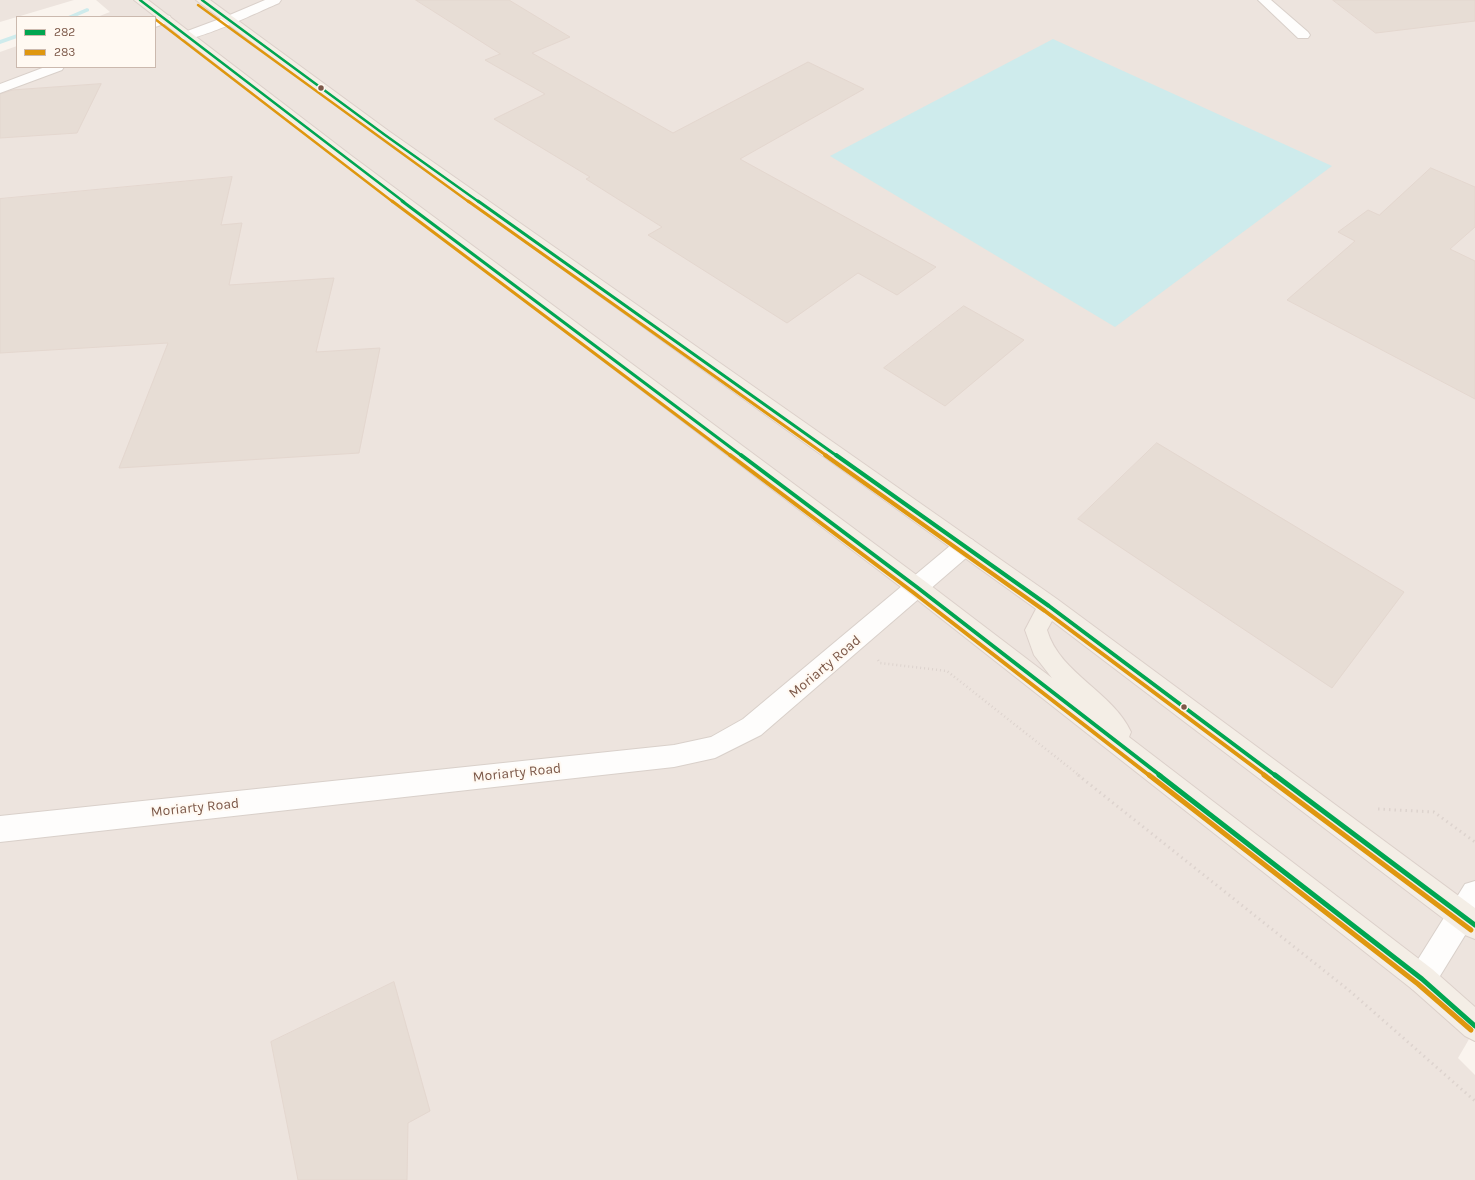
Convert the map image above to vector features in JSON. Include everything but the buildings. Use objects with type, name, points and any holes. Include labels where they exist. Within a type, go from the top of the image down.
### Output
[{"type":"main road","points":[[140,0],[171,26],[348,160],[918,588],[1422,979],[1475,1026]]},
{"type":"main road","points":[[202,0],[385,135],[1049,606],[1471,911]]},
{"type":"main road","points":[[1049,606],[1036,630],[1043,650],[1061,672],[1109,718],[1140,760]]},
{"type":"street","points":[[224,16],[260,0]]},
{"type":"street","points":[[171,26],[224,16],[275,0]]},
{"type":"street","points":[[1264,0],[1303,35]]},
{"type":"street","points":[[0,89],[54,68]]},
{"type":"street","name":"Moriarty Road","points":[[0,829],[666,757],[715,747],[752,727],[918,588],[965,546]]},
{"type":"street","points":[[1422,979],[1471,911]]},
{"type":"path","points":[[859,637],[880,663],[947,671],[1351,992],[1475,1101]]},
{"type":"shaded area","points":[[0,0],[74,0],[16,16],[0,22]]},
{"type":"shaded area","points":[[96,0],[1475,0],[1475,1029],[1458,1058],[1475,1075],[1475,1180],[0,1180],[0,52],[16,46],[16,68],[156,68],[156,16],[100,16],[110,12]]},
{"type":"water","points":[[1053,39],[1332,166],[1115,327],[830,156]]},
{"type":"waterway","points":[[72,16],[87,10]]},
{"type":"waterway","points":[[0,42],[16,36]]},
{"type":"transit line","name":"282","points":[[140,0],[348,160],[918,588],[1422,979],[1475,1026]]},
{"type":"transit line","name":"282","points":[[202,0],[385,135],[1049,606],[1475,925]]},
{"type":"transit line","name":"283","points":[[198,5],[382,140],[1045,611],[1471,930]]},
{"type":"transit line","name":"283","points":[[156,20],[344,165],[914,593],[1418,984],[1471,1030]]}]
